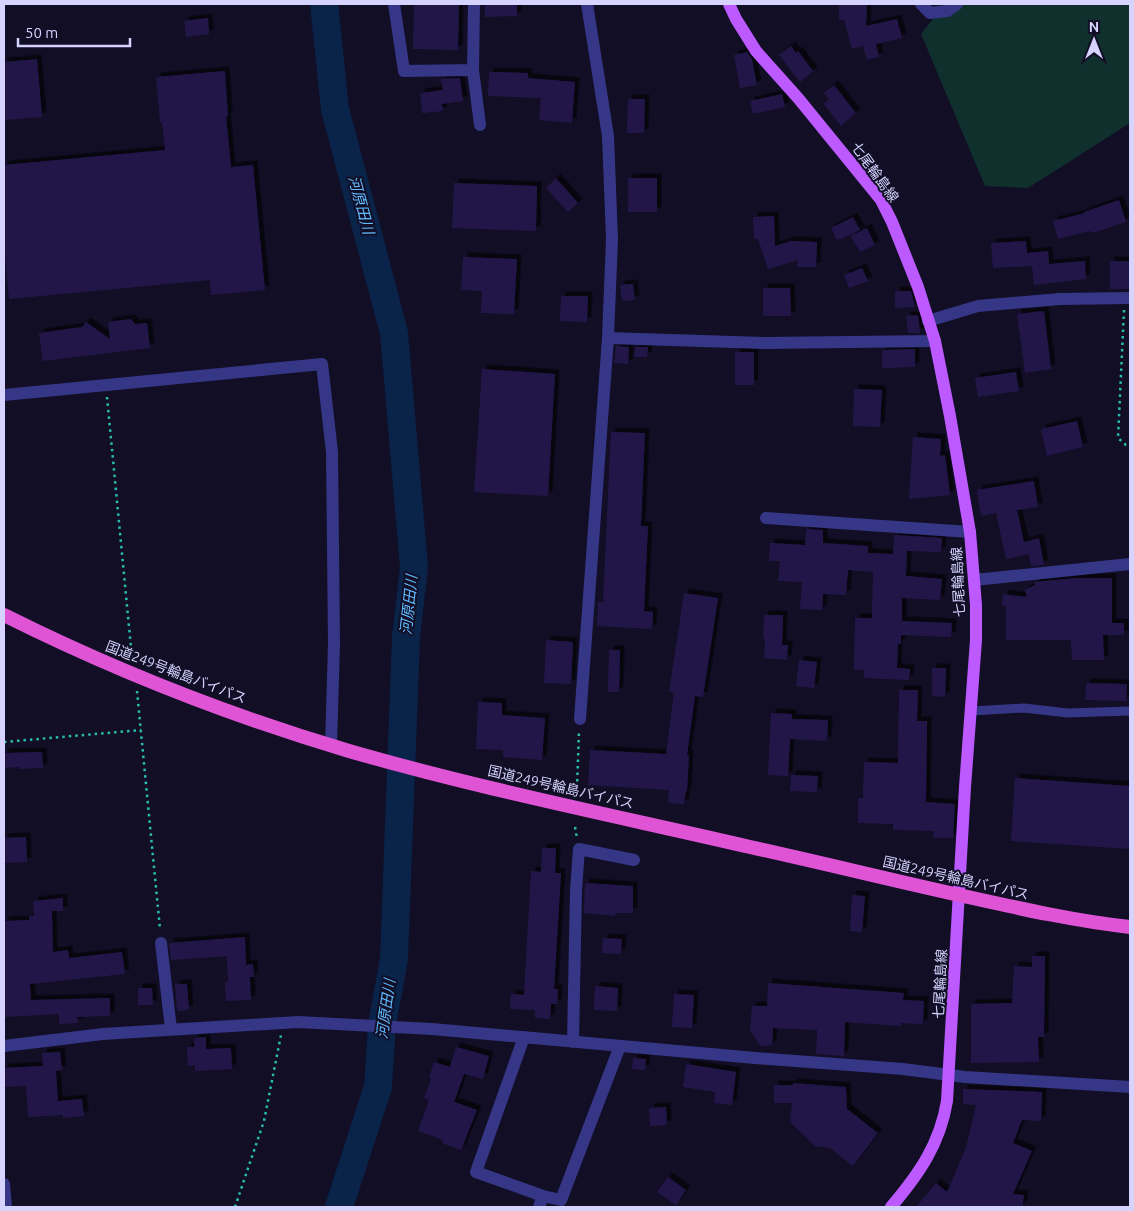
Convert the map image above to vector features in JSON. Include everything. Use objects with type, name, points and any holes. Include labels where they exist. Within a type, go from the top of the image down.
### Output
[{"type":"highway","name":"国道249号輪島バイパス","points":[[4,615],[135,675],[227,710],[348,750],[466,782],[818,862],[921,888],[1085,921],[1130,927]]},
{"type":"main road","name":"七尾輪島線","points":[[729,4],[756,51],[798,98],[881,200],[899,238],[918,287],[935,341],[970,532],[976,640],[965,787],[950,1074],[944,1122],[935,1145],[913,1181],[892,1207]]},
{"type":"street","points":[[394,4],[404,71],[473,70]]},
{"type":"street","points":[[474,4],[473,70],[480,125]]},
{"type":"street","points":[[580,719],[608,338],[612,239],[608,136],[586,4]]},
{"type":"street","points":[[921,4],[930,13],[947,10],[957,4]]},
{"type":"street","points":[[928,321],[978,306],[1060,299],[1127,298]]},
{"type":"street","points":[[608,338],[765,343],[935,341]]},
{"type":"street","points":[[4,395],[322,364],[332,452],[334,644],[331,745]]},
{"type":"street","points":[[766,518],[970,532]]},
{"type":"street","points":[[974,580],[1130,564]]},
{"type":"street","points":[[573,1042],[576,890],[580,849],[634,860]]},
{"type":"street","points":[[161,943],[171,1029]]},
{"type":"street","points":[[4,1046],[103,1034],[298,1022],[432,1029],[755,1058],[903,1068],[965,1077],[1130,1087]]},
{"type":"street","points":[[524,1037],[476,1172],[541,1202],[561,1200],[620,1046]]},
{"type":"street","points":[[4,1184],[6,1207]]},
{"type":"lane","points":[[972,711],[1024,708],[1068,713],[1130,711]]},
{"type":"path","points":[[1127,298],[1118,438],[1126,445],[1130,445]]},
{"type":"path","points":[[577,788],[580,719]]},
{"type":"path","points":[[4,742],[141,730]]},
{"type":"path","points":[[235,1207],[264,1122],[284,1022]]},
{"type":"green space","points":[[945,4],[1130,4],[1130,123],[1028,188],[985,186],[921,34]]},
{"type":"building","points":[[414,4],[459,4],[458,50],[413,49]]},
{"type":"building","points":[[485,4],[517,4],[517,16],[485,17]]},
{"type":"building","points":[[839,4],[867,4],[866,26],[897,19],[902,38],[876,44],[879,57],[867,60],[863,46],[852,49],[844,20],[839,20]]},
{"type":"building","points":[[208,18],[209,34],[186,37],[184,21]]},
{"type":"building","points":[[791,46],[796,53],[798,51],[813,71],[800,82],[779,55]]},
{"type":"building","points":[[747,52],[752,59],[757,85],[740,88],[734,55]]},
{"type":"building","points":[[37,59],[42,117],[4,120],[4,62]]},
{"type":"building","points":[[225,71],[228,116],[226,117],[231,167],[253,165],[265,290],[211,295],[210,280],[9,299],[4,244],[4,165],[165,150],[162,122],[160,122],[156,77]]},
{"type":"building","points":[[489,72],[528,73],[528,78],[575,82],[572,123],[539,120],[541,98],[488,96]]},
{"type":"building","points":[[460,78],[463,101],[442,104],[443,111],[422,113],[420,93],[443,90],[441,79]]},
{"type":"building","points":[[834,85],[856,113],[841,126],[824,104],[829,99],[824,93]]},
{"type":"building","points":[[782,94],[785,107],[753,114],[750,101]]},
{"type":"building","points":[[628,99],[645,99],[644,133],[627,133]]},
{"type":"building","points":[[556,178],[578,203],[568,212],[546,188]]},
{"type":"building","points":[[628,178],[657,178],[657,212],[628,212]]},
{"type":"building","points":[[454,183],[537,186],[536,231],[452,228]]},
{"type":"building","points":[[1119,200],[1126,222],[1096,232],[1090,231],[1058,239],[1053,221],[1085,213]]},
{"type":"building","points":[[774,216],[775,246],[791,241],[817,242],[816,267],[797,267],[798,260],[768,269],[758,239],[754,239],[753,217]]},
{"type":"building","points":[[853,217],[860,230],[841,239],[836,239],[831,228]]},
{"type":"building","points":[[867,228],[875,245],[860,252],[851,236]]},
{"type":"building","points":[[1026,241],[1027,253],[1048,251],[1049,264],[1085,261],[1086,279],[1034,285],[1032,266],[993,268],[991,243]]},
{"type":"building","points":[[463,257],[517,259],[514,314],[481,313],[482,291],[461,290]]},
{"type":"building","points":[[1110,261],[1130,261],[1130,289],[1110,289]]},
{"type":"building","points":[[862,268],[868,281],[849,288],[844,275]]},
{"type":"building","points":[[633,284],[635,300],[622,301],[620,285]]},
{"type":"building","points":[[763,288],[790,288],[791,316],[763,316]]},
{"type":"building","points":[[895,291],[911,291],[915,307],[895,308]]},
{"type":"building","points":[[561,296],[588,296],[587,322],[560,321]]},
{"type":"building","points":[[1044,311],[1051,369],[1025,373],[1017,314]]},
{"type":"building","points":[[918,315],[920,333],[908,333],[906,316]]},
{"type":"building","points":[[131,319],[135,324],[147,323],[150,348],[43,361],[39,333],[82,327],[86,322],[110,339],[108,322]]},
{"type":"building","points":[[616,346],[629,347],[628,364],[614,363]]},
{"type":"building","points":[[635,347],[648,347],[647,357],[634,357]]},
{"type":"building","points":[[915,349],[915,367],[882,368],[882,350]]},
{"type":"building","points":[[735,352],[754,352],[754,385],[735,385]]},
{"type":"building","points":[[482,369],[555,374],[548,496],[474,492]]},
{"type":"building","points":[[1016,372],[1019,391],[978,397],[975,378]]},
{"type":"building","points":[[854,389],[882,390],[880,427],[853,426]]},
{"type":"building","points":[[1077,421],[1083,447],[1047,456],[1041,429]]},
{"type":"building","points":[[611,432],[645,433],[641,526],[648,526],[644,611],[653,612],[652,629],[597,626],[598,602],[603,602]]},
{"type":"building","points":[[913,437],[941,439],[940,456],[945,455],[950,495],[909,499]]},
{"type":"building","points":[[1034,481],[1038,507],[1017,510],[1024,542],[1039,538],[1044,565],[1031,566],[1029,554],[1006,559],[996,513],[981,516],[977,490]]},
{"type":"building","points":[[806,529],[823,530],[823,543],[868,546],[868,553],[893,554],[894,535],[942,538],[941,552],[907,551],[906,576],[942,579],[940,600],[902,598],[902,621],[952,623],[951,637],[901,635],[901,644],[898,644],[897,668],[910,669],[909,680],[864,678],[864,670],[854,670],[855,618],[872,618],[873,572],[848,570],[846,595],[823,594],[822,610],[800,609],[802,582],[778,581],[780,561],[769,561],[770,543],[805,545]]},
{"type":"building","points":[[1076,578],[1112,578],[1112,623],[1124,623],[1124,635],[1103,635],[1104,660],[1072,660],[1071,641],[1069,640],[1006,640],[1006,606],[1002,606],[1003,594],[1027,597],[1025,590],[1035,585],[1034,582]]},
{"type":"building","points":[[684,593],[718,598],[703,697],[695,696],[687,755],[689,755],[687,791],[684,804],[668,803],[669,790],[588,785],[590,750],[666,754],[674,693],[669,692]]},
{"type":"building","points":[[764,615],[783,615],[782,645],[788,645],[787,660],[764,658]]},
{"type":"building","points":[[546,640],[573,642],[571,684],[544,683]]},
{"type":"building","points":[[609,650],[620,650],[619,692],[608,692]]},
{"type":"building","points":[[799,660],[817,662],[814,688],[796,686]]},
{"type":"building","points":[[932,668],[946,668],[945,697],[932,696]]},
{"type":"building","points":[[1086,683],[1127,684],[1126,701],[1085,700]]},
{"type":"building","points":[[899,690],[918,690],[917,721],[927,721],[926,802],[955,804],[953,838],[933,838],[934,831],[893,830],[893,824],[858,823],[858,798],[863,798],[864,762],[898,763]]},
{"type":"building","points":[[478,702],[502,703],[502,715],[545,718],[542,760],[503,757],[503,750],[476,749]]},
{"type":"building","points":[[771,713],[792,714],[792,719],[828,720],[827,741],[790,739],[788,776],[768,775]]},
{"type":"building","points":[[42,752],[43,768],[4,768],[4,753]]},
{"type":"building","points":[[791,775],[818,776],[817,792],[790,791]]},
{"type":"building","points":[[1015,778],[1130,786],[1130,849],[1011,841]]},
{"type":"building","points":[[26,837],[27,862],[4,863],[4,838]]},
{"type":"building","points":[[542,848],[556,848],[555,873],[561,873],[554,989],[558,989],[557,1004],[551,1004],[550,1019],[535,1018],[535,1010],[510,1009],[511,994],[524,995],[531,871],[541,872]]},
{"type":"building","points":[[585,883],[633,886],[633,913],[615,913],[615,916],[584,913]]},
{"type":"building","points":[[852,895],[865,896],[862,932],[850,931]]},
{"type":"building","points":[[63,898],[63,911],[52,911],[53,952],[68,950],[69,958],[122,952],[125,974],[30,984],[31,1000],[110,998],[110,1016],[77,1017],[78,1023],[59,1024],[59,1014],[4,1017],[4,921],[29,920],[29,916],[34,916],[33,901]]},
{"type":"building","points":[[245,937],[246,965],[253,964],[254,977],[250,977],[251,1000],[226,1001],[225,982],[228,982],[227,956],[171,960],[169,943]]},
{"type":"building","points":[[603,938],[622,939],[621,954],[602,953]]},
{"type":"building","points":[[1032,956],[1045,956],[1044,1037],[1038,1037],[1039,1062],[971,1063],[971,1004],[1012,1003],[1014,966],[1032,967]]},
{"type":"building","points":[[768,983],[904,993],[903,1000],[924,1001],[923,1024],[901,1023],[901,1026],[845,1022],[844,1056],[816,1054],[817,1030],[773,1028],[772,1045],[760,1046],[750,1030],[752,1006],[767,1006]]},
{"type":"building","points":[[175,984],[187,984],[189,1010],[177,1011]]},
{"type":"building","points":[[595,986],[618,988],[617,1011],[594,1010]]},
{"type":"building","points":[[138,988],[152,988],[153,1005],[138,1005]]},
{"type":"building","points":[[674,994],[694,995],[692,1028],[672,1027]]},
{"type":"building","points":[[206,1037],[206,1049],[231,1048],[232,1069],[195,1071],[195,1065],[188,1066],[187,1047],[194,1047],[194,1038]]},
{"type":"building","points":[[456,1047],[489,1056],[483,1079],[464,1074],[454,1102],[477,1110],[461,1150],[442,1143],[443,1140],[418,1131],[429,1100],[424,1098],[431,1079],[429,1078],[434,1062],[450,1067]]},
{"type":"building","points":[[60,1052],[62,1070],[56,1071],[58,1101],[82,1099],[84,1116],[63,1118],[63,1115],[28,1117],[26,1086],[4,1087],[4,1068],[43,1066],[42,1053]]},
{"type":"building","points":[[633,1058],[646,1059],[645,1070],[632,1069]]},
{"type":"building","points":[[686,1064],[736,1072],[732,1105],[714,1103],[715,1092],[683,1087]]},
{"type":"building","points":[[793,1083],[846,1087],[847,1109],[878,1133],[853,1166],[830,1148],[815,1146],[790,1122],[792,1103],[774,1103],[774,1085],[793,1085]]},
{"type":"building","points":[[963,1089],[1042,1092],[1041,1121],[1022,1120],[1013,1143],[1032,1151],[1013,1194],[1024,1195],[1022,1207],[916,1207],[936,1183],[947,1192],[966,1148],[976,1105],[963,1104]]},
{"type":"building","points":[[666,1107],[667,1125],[650,1126],[649,1108]]},
{"type":"building","points":[[668,1177],[686,1190],[676,1205],[657,1192]]},
{"type":"waterway","name":"河原田川","points":[[324,4],[335,109],[394,333],[414,567],[406,637],[394,959],[382,1025],[378,1087],[339,1207]]}]
